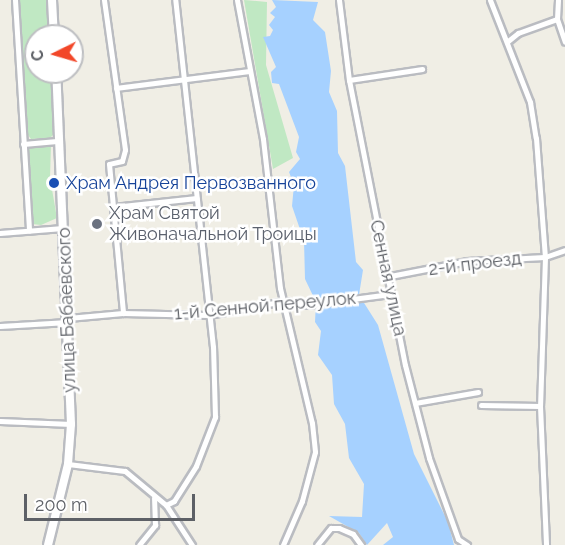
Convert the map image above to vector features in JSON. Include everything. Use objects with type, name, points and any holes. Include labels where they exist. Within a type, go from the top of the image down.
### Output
[{"type":"main road","points":[[52,0],[53,24]]},
{"type":"main road","name":"улица Бабаевского","points":[[48,545],[68,464],[71,424],[65,228],[57,84]]},
{"type":"street","points":[[15,0],[29,231]]},
{"type":"street","points":[[104,0],[125,150],[122,161],[109,164],[123,313]]},
{"type":"street","points":[[166,505],[174,501],[196,466],[215,417],[215,374],[186,82],[175,0]]},
{"type":"street","points":[[237,0],[263,139],[284,301],[315,452],[302,501],[284,545]]},
{"type":"street","name":"Сенная улица","points":[[339,0],[349,80],[385,277],[429,458],[458,538],[467,545]]},
{"type":"street","points":[[489,0],[508,41],[530,102],[544,257],[540,406],[546,545]]},
{"type":"street","points":[[558,0],[557,19],[565,42]]},
{"type":"street","points":[[508,41],[518,33],[557,19]]},
{"type":"street","points":[[349,80],[422,69]]},
{"type":"street","points":[[116,88],[186,82],[249,71]]},
{"type":"street","points":[[23,144],[60,141]]},
{"type":"street","points":[[113,207],[197,198]]},
{"type":"street","points":[[0,233],[65,228]]},
{"type":"street","name":"2-й проезд","points":[[385,277],[467,261],[544,257],[565,250]]},
{"type":"street","name":"1-й Сенной переулок","points":[[0,326],[123,313],[208,315],[284,301],[307,305],[390,294]]},
{"type":"street","points":[[416,403],[478,392]]},
{"type":"street","points":[[481,405],[540,406]]},
{"type":"street","points":[[0,422],[71,424]]},
{"type":"street","points":[[68,464],[125,471],[154,498],[166,505],[192,545]]},
{"type":"street","points":[[139,545],[155,525],[154,498]]},
{"type":"street","points":[[317,545],[331,528],[339,528],[352,534],[361,545]]},
{"type":"green space","points":[[18,0],[48,0],[49,24],[24,24],[24,84],[52,84],[54,134],[50,138],[31,139],[25,131]]},
{"type":"green space","points":[[244,0],[267,2],[266,65],[293,158],[273,169]]},
{"type":"green space","points":[[51,144],[50,178],[57,218],[41,225],[32,224],[27,151],[33,146]]},
{"type":"water","points":[[272,0],[318,2],[313,20],[325,32],[331,71],[329,92],[337,111],[338,153],[345,166],[356,262],[363,270],[359,295],[378,325],[414,454],[448,522],[454,545],[383,545],[393,537],[387,523],[367,545],[359,533],[329,516],[362,517],[364,484],[349,458],[345,424],[334,404],[332,375],[318,355],[321,331],[315,322],[316,302],[305,279],[304,241],[292,206],[294,185],[289,172],[300,159],[296,152],[299,137],[279,84],[272,83],[271,72],[276,67],[263,37],[270,36],[273,30],[269,25],[275,17],[270,13],[276,7]]},
{"type":"place","name":"Храм Андрея Первозванного","points":[[54,183]]},
{"type":"place","name":"Храм Святой Живоначальной Троицы","points":[[97,224]]}]
